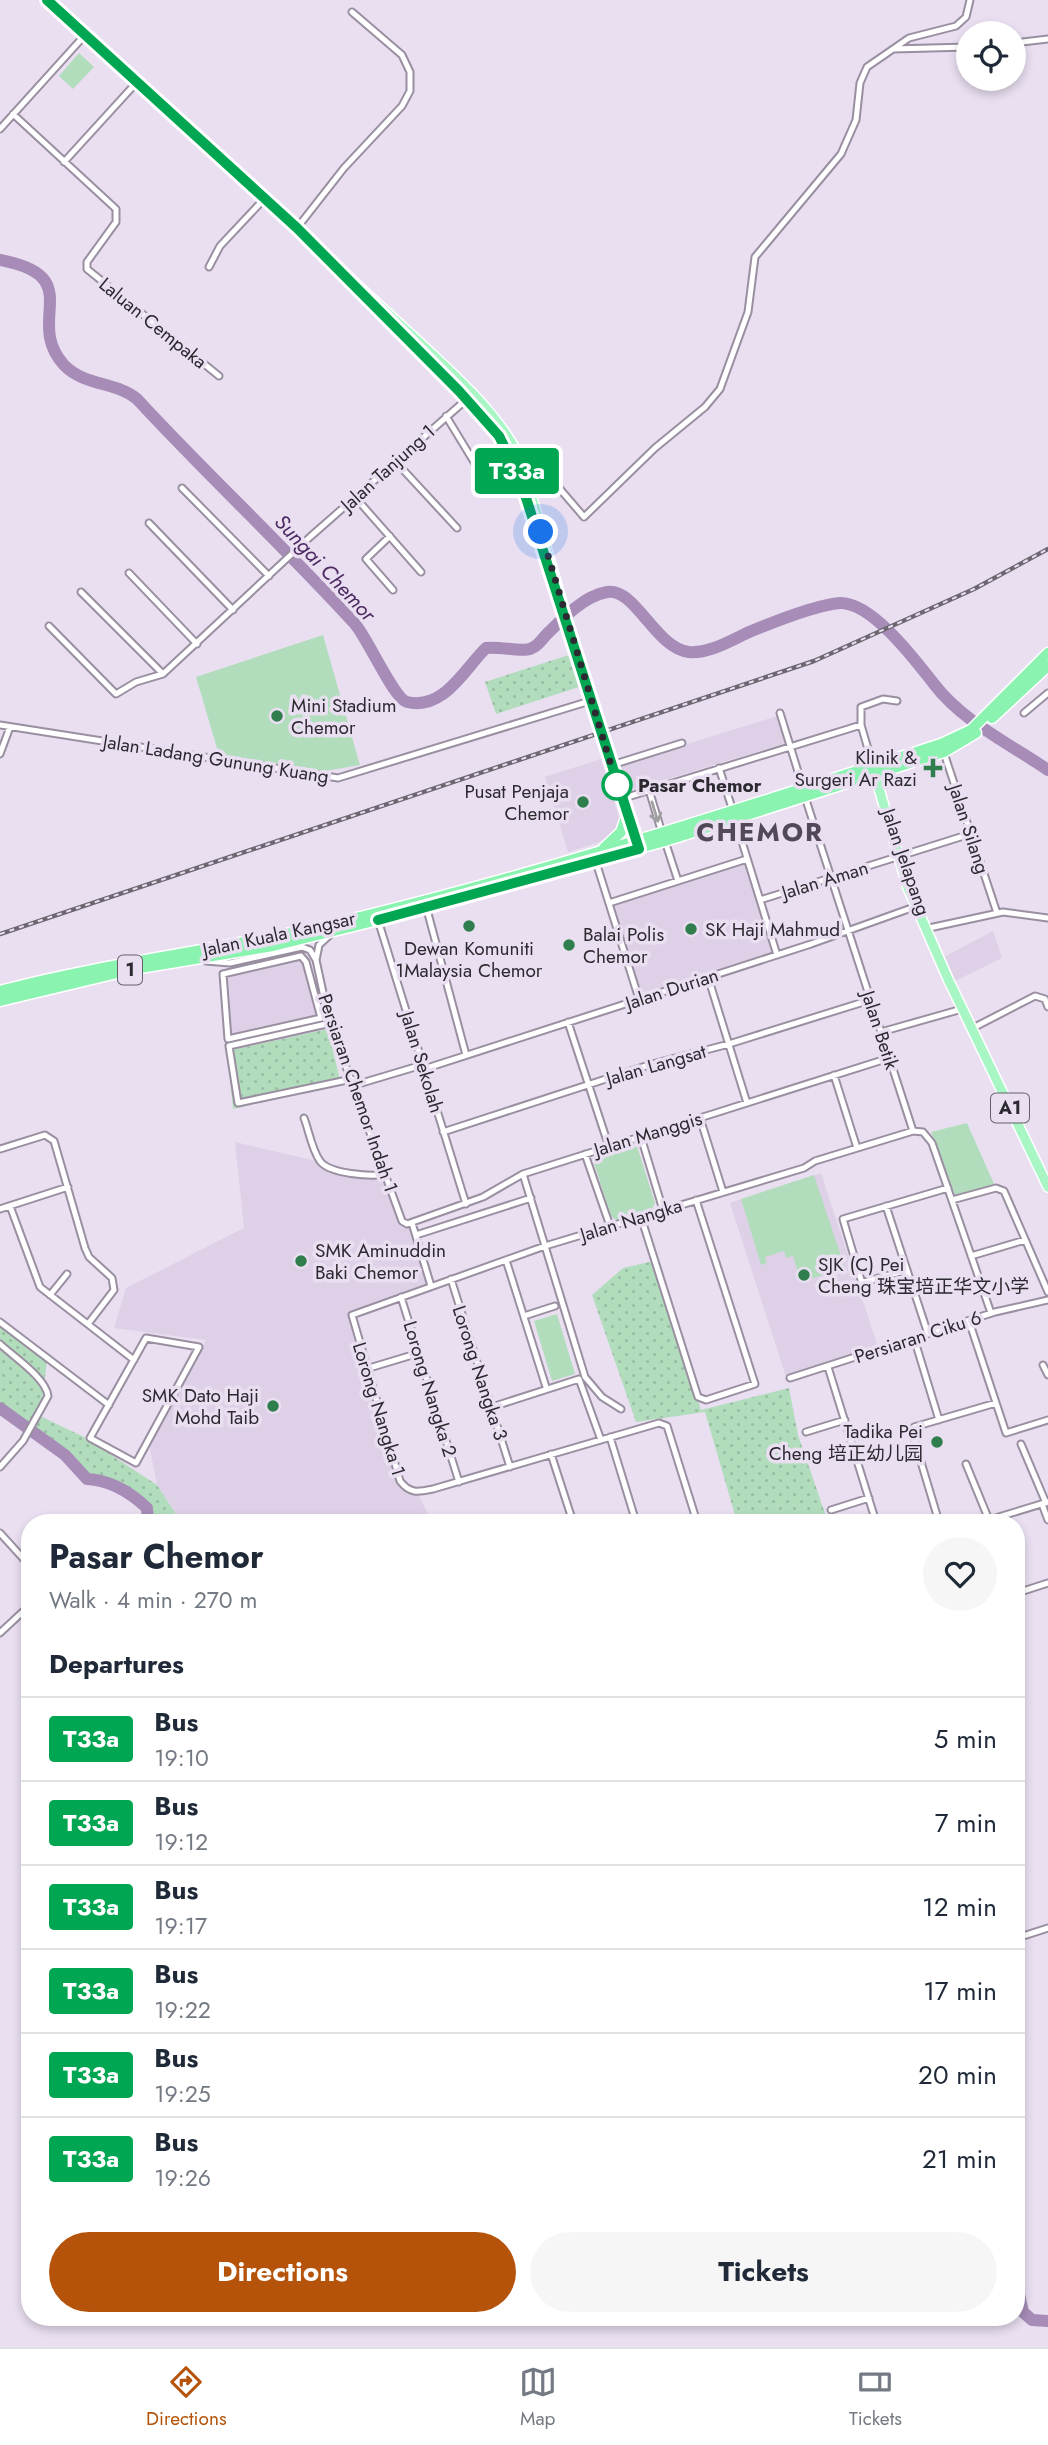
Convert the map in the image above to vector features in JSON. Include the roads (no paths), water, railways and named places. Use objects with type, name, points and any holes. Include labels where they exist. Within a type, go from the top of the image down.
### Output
[{"type":"highway","name":"Jalan Kuala Kangsar","points":[[992,715],[1048,653]]},
{"type":"highway","name":"Jalan Kuala Kangsar","points":[[0,1000],[134,969],[273,946],[338,930],[425,903],[636,846],[874,772],[943,748],[973,732],[1048,666]]},
{"type":"highway","points":[[596,856],[615,839],[624,827],[625,820]]},
{"type":"highway","name":"Jalan Kuala Kangsar","points":[[0,992],[149,958],[249,943],[377,917]]},
{"type":"main road","points":[[47,0],[265,198],[456,378],[514,447],[522,463],[547,557],[636,846]]},
{"type":"main road","points":[[327,257],[467,399],[506,445],[547,557]]},
{"type":"main road","points":[[456,378],[467,399],[482,406]]},
{"type":"main road","name":"Jalan Jelapang","points":[[874,772],[918,906],[1048,1187]]},
{"type":"main road","points":[[623,798],[625,820],[636,846]]},
{"type":"main road","name":"Jalan Jelapang","points":[[918,906],[964,1009]]},
{"type":"main road","name":"Jalan Jelapang","points":[[973,1028],[1048,1180]]},
{"type":"street","points":[[514,447],[534,461],[584,517],[655,448],[705,407],[720,389],[748,312],[755,257],[841,155],[856,120],[863,74],[872,62],[909,38],[956,26],[966,17],[971,0]]},
{"type":"street","points":[[297,228],[344,168],[402,106],[411,90],[410,72],[402,55],[352,12]]},
{"type":"street","points":[[0,129],[85,35]]},
{"type":"street","points":[[1026,42],[1048,39]]},
{"type":"street","points":[[890,49],[956,47]]},
{"type":"street","points":[[64,162],[137,82]]},
{"type":"street","name":"Laluan Cempaka","points":[[13,114],[117,213],[113,226],[86,262],[87,269],[219,376]]},
{"type":"street","points":[[209,267],[220,246],[265,198]]},
{"type":"street","name":"Jalan Tanjung 1","points":[[163,674],[310,537],[467,399]]},
{"type":"street","points":[[446,416],[488,485]]},
{"type":"street","points":[[395,461],[457,528]]},
{"type":"street","points":[[182,488],[269,576]]},
{"type":"street","points":[[355,497],[421,572]]},
{"type":"street","points":[[149,523],[233,610]]},
{"type":"street","points":[[390,536],[366,559],[393,590]]},
{"type":"street","points":[[129,573],[197,644]]},
{"type":"street","points":[[49,626],[116,694],[136,682],[163,674],[81,592]]},
{"type":"street","points":[[1024,713],[1048,693]]},
{"type":"street","points":[[874,772],[861,725],[861,707],[883,699],[898,701]]},
{"type":"street","name":"Jalan Ladang Gunung Kuang","points":[[0,725],[338,778],[590,701]]},
{"type":"street","name":"Jalan Betik","points":[[780,713],[913,1130]]},
{"type":"street","points":[[682,743],[615,764],[623,798],[861,725]]},
{"type":"street","points":[[0,754],[10,727]]},
{"type":"street","name":"Jalan Silang","points":[[943,748],[997,913]]},
{"type":"street","points":[[719,768],[777,955]]},
{"type":"street","points":[[649,790],[678,881]]},
{"type":"street","name":"Jalan Aman","points":[[760,900],[970,834]]},
{"type":"street","points":[[596,856],[639,999]]},
{"type":"street","points":[[609,903],[747,859]]},
{"type":"street","points":[[425,903],[466,1055]]},
{"type":"street","name":"Jalan Durian","points":[[331,1023],[229,1046],[238,1103],[354,1082],[466,1055],[777,955],[918,906]]},
{"type":"street","points":[[929,928],[997,913],[1048,918]]},
{"type":"street","name":"Jalan Sekolah","points":[[377,917],[466,1204]]},
{"type":"street","points":[[316,960],[319,945],[338,930]]},
{"type":"street","points":[[199,960],[230,963],[302,947],[310,950],[316,960]]},
{"type":"street","points":[[321,1018],[306,962],[301,956],[223,974],[228,1038],[321,1018],[328,1016]]},
{"type":"street","points":[[306,962],[316,960]]},
{"type":"street","name":"Persiaran Chemor Indah 1","points":[[316,960],[328,1016],[402,1221],[410,1224]]},
{"type":"street","points":[[708,977],[747,1103]]},
{"type":"street","points":[[973,1028],[1035,996],[1045,999],[1048,1007]]},
{"type":"street","name":"Jalan Langsat","points":[[443,1132],[870,1000]]},
{"type":"street","points":[[881,1032],[964,1009]]},
{"type":"street","points":[[568,1022],[609,1147]]},
{"type":"street","name":"Jalan Manggis","points":[[410,1224],[466,1204],[523,1174],[889,1058]]},
{"type":"street","points":[[834,1075],[857,1148]]},
{"type":"street","points":[[304,1118],[320,1161],[326,1167],[354,1174],[386,1174]]},
{"type":"street","points":[[700,1118],[723,1192]]},
{"type":"street","points":[[913,1130],[923,1132],[932,1143],[990,1313]]},
{"type":"street","name":"Jalan Nangka","points":[[352,1315],[545,1246],[913,1130]]},
{"type":"street","points":[[0,1149],[45,1135],[54,1141],[85,1248],[89,1257],[112,1278],[114,1290],[88,1324]]},
{"type":"street","points":[[640,1137],[663,1210]]},
{"type":"street","points":[[585,1154],[610,1226]]},
{"type":"street","points":[[523,1174],[585,1377],[595,1390],[621,1409]]},
{"type":"street","points":[[0,1209],[68,1187]]},
{"type":"street","points":[[907,1270],[864,1282],[861,1280],[843,1219],[948,1188]]},
{"type":"street","points":[[952,1200],[996,1188],[1004,1191],[1048,1293]]},
{"type":"street","points":[[416,1235],[531,1198]]},
{"type":"street","points":[[641,1217],[701,1400],[755,1384],[696,1200]]},
{"type":"street","points":[[10,1206],[35,1278],[50,1295],[134,1360]]},
{"type":"street","points":[[886,1206],[928,1334]]},
{"type":"street","points":[[410,1224],[416,1235],[431,1286]]},
{"type":"street","points":[[971,1256],[1026,1240]]},
{"type":"street","points":[[506,1260],[546,1387]]},
{"type":"street","points":[[50,1295],[67,1273]]},
{"type":"street","name":"Lorong Nangka 3","points":[[451,1279],[510,1466]]},
{"type":"street","name":"Lorong Nangka 2","points":[[401,1297],[459,1482]]},
{"type":"street","name":"Persiaran Ciku 6","points":[[790,1378],[990,1313],[1048,1300]]},
{"type":"street","points":[[524,1316],[555,1306]]},
{"type":"street","name":"Lorong Nangka 1","points":[[352,1315],[400,1481],[416,1493],[459,1482]]},
{"type":"street","points":[[969,1321],[1006,1433],[1048,1420]]},
{"type":"street","points":[[0,1322],[108,1405]]},
{"type":"street","points":[[146,1338],[200,1347],[136,1463],[90,1438],[108,1405],[146,1338]]},
{"type":"street","points":[[914,1338],[939,1420]]},
{"type":"street","points":[[0,1344],[48,1389],[46,1404],[39,1416],[23,1441],[0,1467]]},
{"type":"street","points":[[366,1369],[419,1353]]},
{"type":"street","points":[[1043,1365],[1048,1375]]},
{"type":"street","points":[[828,1367],[874,1514]]},
{"type":"street","points":[[492,1407],[546,1387],[579,1379],[601,1440]]},
{"type":"street","points":[[937,1514],[912,1432],[914,1427],[996,1403]]},
{"type":"street","points":[[806,1432],[845,1420]]},
{"type":"street","points":[[459,1482],[659,1423],[667,1426],[694,1514]]},
{"type":"street","points":[[610,1437],[634,1514]]},
{"type":"street","points":[[1021,1444],[1046,1503],[1048,1520]]},
{"type":"street","points":[[551,1454],[570,1514]]},
{"type":"street","points":[[966,1464],[987,1514]]},
{"type":"street","points":[[831,1510],[869,1498]]},
{"type":"street","points":[[1009,1514],[1046,1503]]},
{"type":"street","points":[[0,1533],[21,1556]]},
{"type":"street","points":[[1025,1590],[1048,1583]]},
{"type":"street","points":[[0,1633],[21,1613]]},
{"type":"street","points":[[1025,1935],[1048,1928]]},
{"type":"waterway","name":"Sungai Chemor","points":[[0,260],[27,268],[42,277],[49,289],[49,332],[53,348],[64,365],[81,377],[120,389],[137,399],[355,624],[395,691],[407,702],[420,703],[443,694],[486,648],[523,650],[534,647],[574,608],[598,594],[617,593],[627,599],[666,640],[689,652],[714,648],[785,618],[840,603],[852,605],[879,622],[958,709],[1048,770]]},
{"type":"waterway","points":[[0,1408],[65,1455],[87,1479],[119,1488],[147,1508],[147,1514]]},
{"type":"waterway","points":[[1025,2314],[1032,2320],[1048,2321]]},
{"type":"railway","points":[[0,934],[814,661],[974,589],[1048,549]]},
{"type":"place","name":"Mini Stadium Chemor","points":[[277,716]]},
{"type":"place","name":"Klinik & Surgeri Ar Razi","points":[[933,768]]},
{"type":"place","name":"Pasar Chemor","points":[[617,785]]},
{"type":"place","name":"Pusat Penjaja Chemor","points":[[583,802]]},
{"type":"place","name":"Dewan Komuniti 1Malaysia Chemor","points":[[469,926]]},
{"type":"place","name":"SK Haji Mahmud","points":[[691,929]]},
{"type":"place","name":"Balai Polis Chemor","points":[[569,945]]},
{"type":"place","name":"SMK Aminuddin Baki Chemor","points":[[301,1261]]},
{"type":"place","name":"SJK (C) Pei Cheng 珠宝培正华文小学","points":[[804,1275]]},
{"type":"place","name":"SMK Dato Haji Mohd Taib","points":[[273,1406]]},
{"type":"place","name":"Tadika Pei Cheng 培正幼儿园","points":[[937,1442]]},
{"type":"district","name":"CHEMOR","points":[[760,832]]}]
